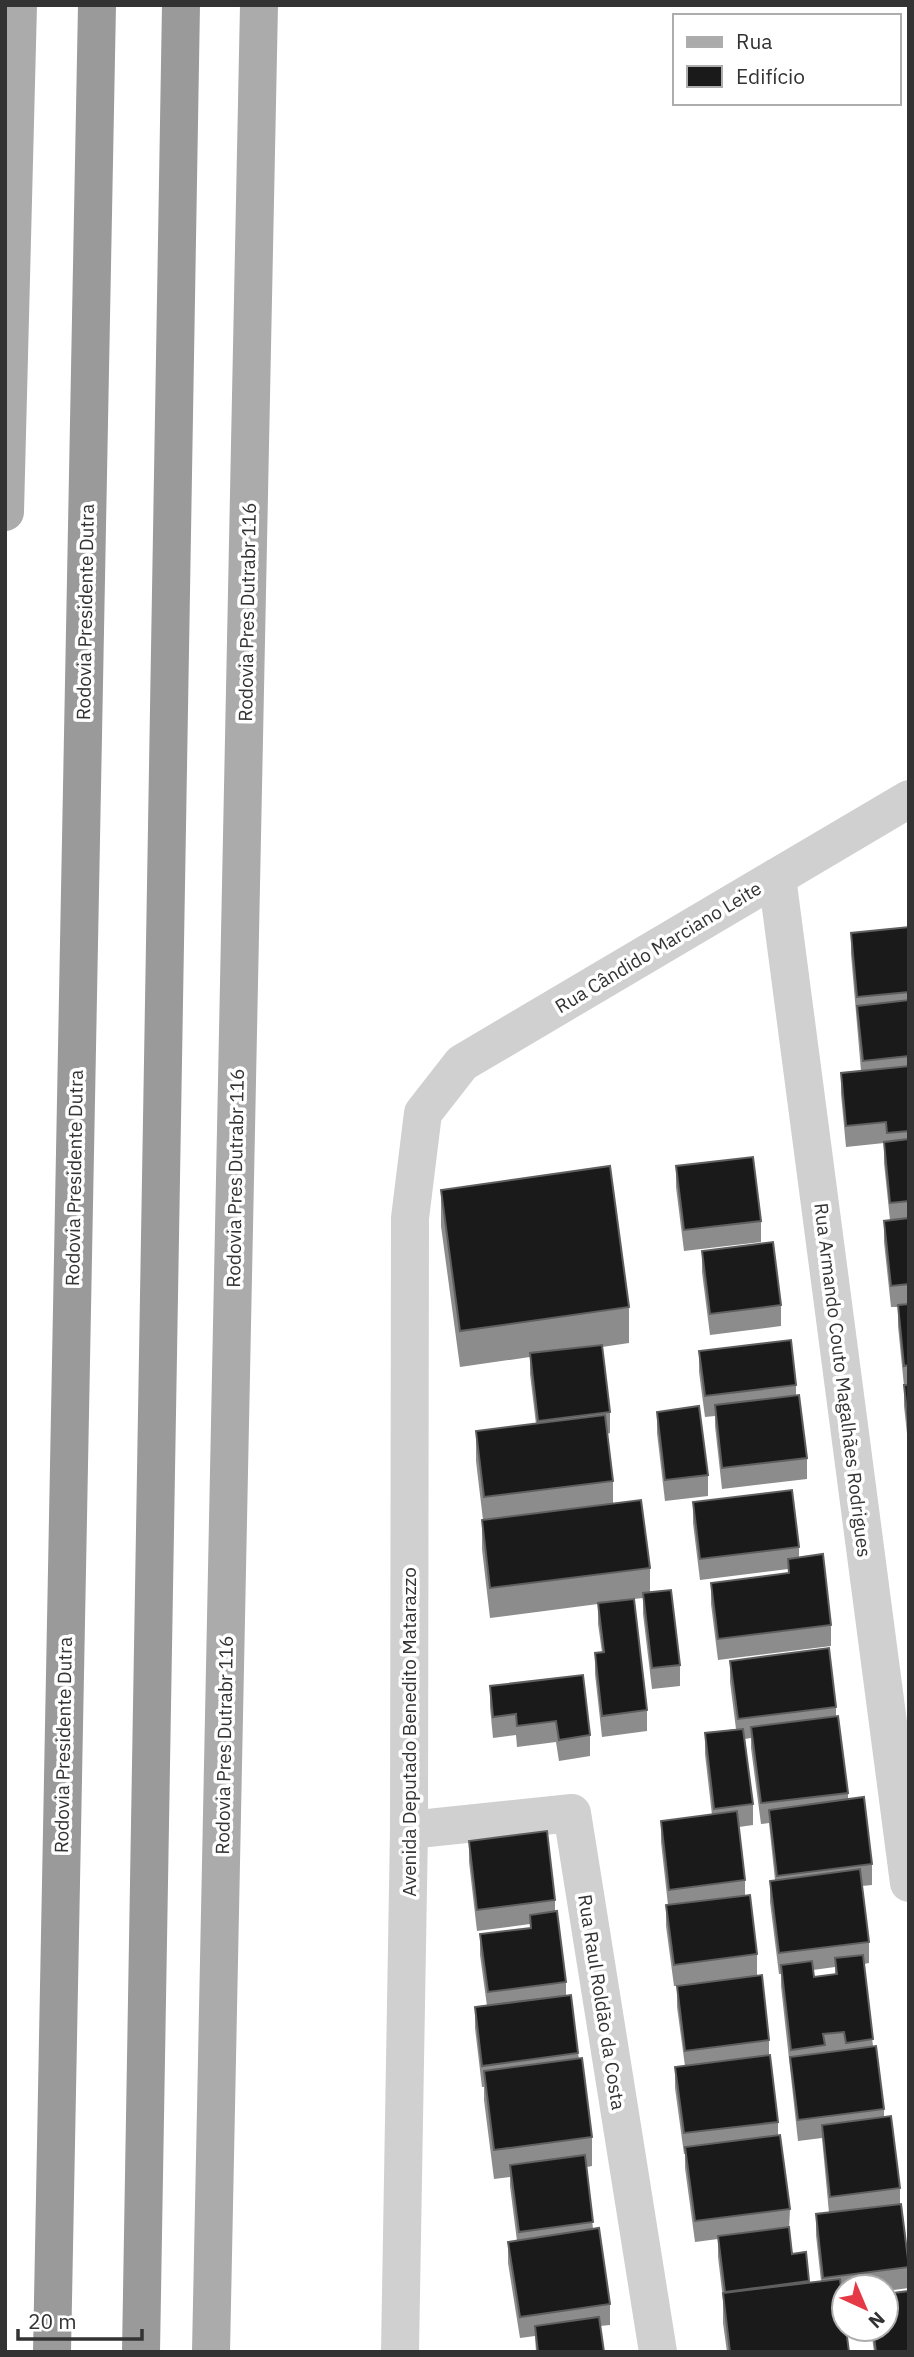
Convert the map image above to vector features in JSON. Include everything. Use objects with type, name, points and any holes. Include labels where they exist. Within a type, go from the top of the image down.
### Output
[{"type":"highway","name":"Rodovia Presidente Dutra","points":[[52,2352],[97,5]]},
{"type":"highway","points":[[141,2352],[181,5]]},
{"type":"main road","points":[[5,512],[18,5]]},
{"type":"main road","name":"Rodovia Pres Dutrabr 116","points":[[211,2352],[259,5]]},
{"type":"street","name":"Rua Cândido Marciano Leite","points":[[424,1113],[462,1063],[909,799]]},
{"type":"street","name":"Rua Armando Couto Magalhães Rodrigues","points":[[777,877],[909,1883]]},
{"type":"street","name":"Avenida Deputado Benedito Matarazzo","points":[[400,2352],[409,1830],[410,1218],[424,1113]]},
{"type":"street","name":"Rua Raul Roldão da Costa","points":[[409,1830],[572,1813],[658,2352]]},
{"type":"building","points":[[909,927],[909,992],[857,997],[851,933]]},
{"type":"building","points":[[909,1000],[909,1056],[863,1061],[857,1006]]},
{"type":"building","points":[[909,1066],[909,1131],[887,1133],[886,1122],[846,1126],[841,1073]]},
{"type":"building","points":[[909,1139],[909,1201],[890,1203],[884,1142]]},
{"type":"building","points":[[753,1157],[761,1221],[684,1230],[676,1166]]},
{"type":"building","points":[[610,1166],[629,1307],[460,1331],[441,1190]]},
{"type":"building","points":[[909,1218],[909,1284],[891,1286],[884,1221]]},
{"type":"building","points":[[773,1242],[781,1305],[710,1314],[702,1251]]},
{"type":"building","points":[[909,1304],[909,1365],[904,1366],[898,1305]]},
{"type":"building","points":[[791,1340],[796,1385],[705,1396],[699,1351]]},
{"type":"building","points":[[602,1345],[610,1412],[538,1421],[530,1353]]},
{"type":"building","points":[[904,1385],[909,1385],[909,1431]]},
{"type":"building","points":[[799,1395],[807,1458],[722,1468],[715,1405]]},
{"type":"building","points":[[699,1406],[708,1475],[665,1480],[657,1412]]},
{"type":"building","points":[[605,1415],[613,1481],[484,1497],[476,1431]]},
{"type":"building","points":[[792,1490],[799,1547],[700,1559],[693,1502]]},
{"type":"building","points":[[641,1500],[650,1568],[490,1588],[482,1520]]},
{"type":"building","points":[[823,1554],[831,1625],[718,1639],[711,1583],[789,1573],[788,1559]]},
{"type":"building","points":[[671,1590],[680,1665],[652,1668],[643,1593]]},
{"type":"building","points":[[634,1599],[647,1710],[602,1716],[595,1653],[604,1652],[598,1603]]},
{"type":"building","points":[[829,1648],[836,1707],[738,1719],[730,1661]]},
{"type":"building","points":[[583,1675],[590,1735],[559,1740],[556,1721],[517,1726],[516,1714],[493,1717],[490,1686]]},
{"type":"building","points":[[838,1716],[848,1793],[761,1803],[751,1727]]},
{"type":"building","points":[[743,1729],[753,1804],[714,1809],[705,1733]]},
{"type":"building","points":[[864,1797],[872,1864],[777,1876],[769,1810]]},
{"type":"building","points":[[737,1811],[745,1880],[669,1890],[661,1821]]},
{"type":"building","points":[[547,1831],[555,1900],[477,1910],[469,1841]]},
{"type":"building","points":[[860,1869],[869,1942],[779,1953],[770,1881]]},
{"type":"building","points":[[750,1895],[757,1954],[674,1965],[666,1905]]},
{"type":"building","points":[[557,1911],[566,1982],[488,1992],[480,1934],[531,1928],[530,1915]]},
{"type":"building","points":[[863,1955],[873,2039],[846,2043],[844,2032],[823,2034],[825,2045],[791,2050],[781,1965],[812,1961],[814,1977],[837,1974],[835,1958]]},
{"type":"building","points":[[762,1975],[769,2040],[685,2051],[677,1986]]},
{"type":"building","points":[[571,1995],[578,2053],[482,2066],[475,2007]]},
{"type":"building","points":[[876,2046],[884,2109],[798,2120],[790,2057]]},
{"type":"building","points":[[770,2055],[778,2122],[684,2133],[675,2067]]},
{"type":"building","points":[[582,2058],[592,2137],[494,2150],[484,2071]]},
{"type":"building","points":[[891,2116],[900,2188],[830,2197],[822,2125]]},
{"type":"building","points":[[780,2135],[790,2209],[695,2221],[685,2147]]},
{"type":"building","points":[[585,2155],[593,2222],[519,2232],[510,2165]]},
{"type":"building","points":[[901,2204],[909,2267],[862,2273],[830,2273],[830,2277],[823,2278],[816,2214]]},
{"type":"building","points":[[789,2227],[792,2254],[806,2252],[809,2281],[725,2292],[718,2236]]},
{"type":"building","points":[[599,2228],[610,2304],[520,2317],[508,2242]]},
{"type":"building","points":[[830,2280],[830,2343],[848,2343],[849,2352],[730,2352],[723,2293]]},
{"type":"building","points":[[909,2291],[909,2352],[876,2352],[875,2343],[900,2343],[900,2292]]},
{"type":"building","points":[[599,2317],[604,2352],[538,2352],[535,2326]]}]
